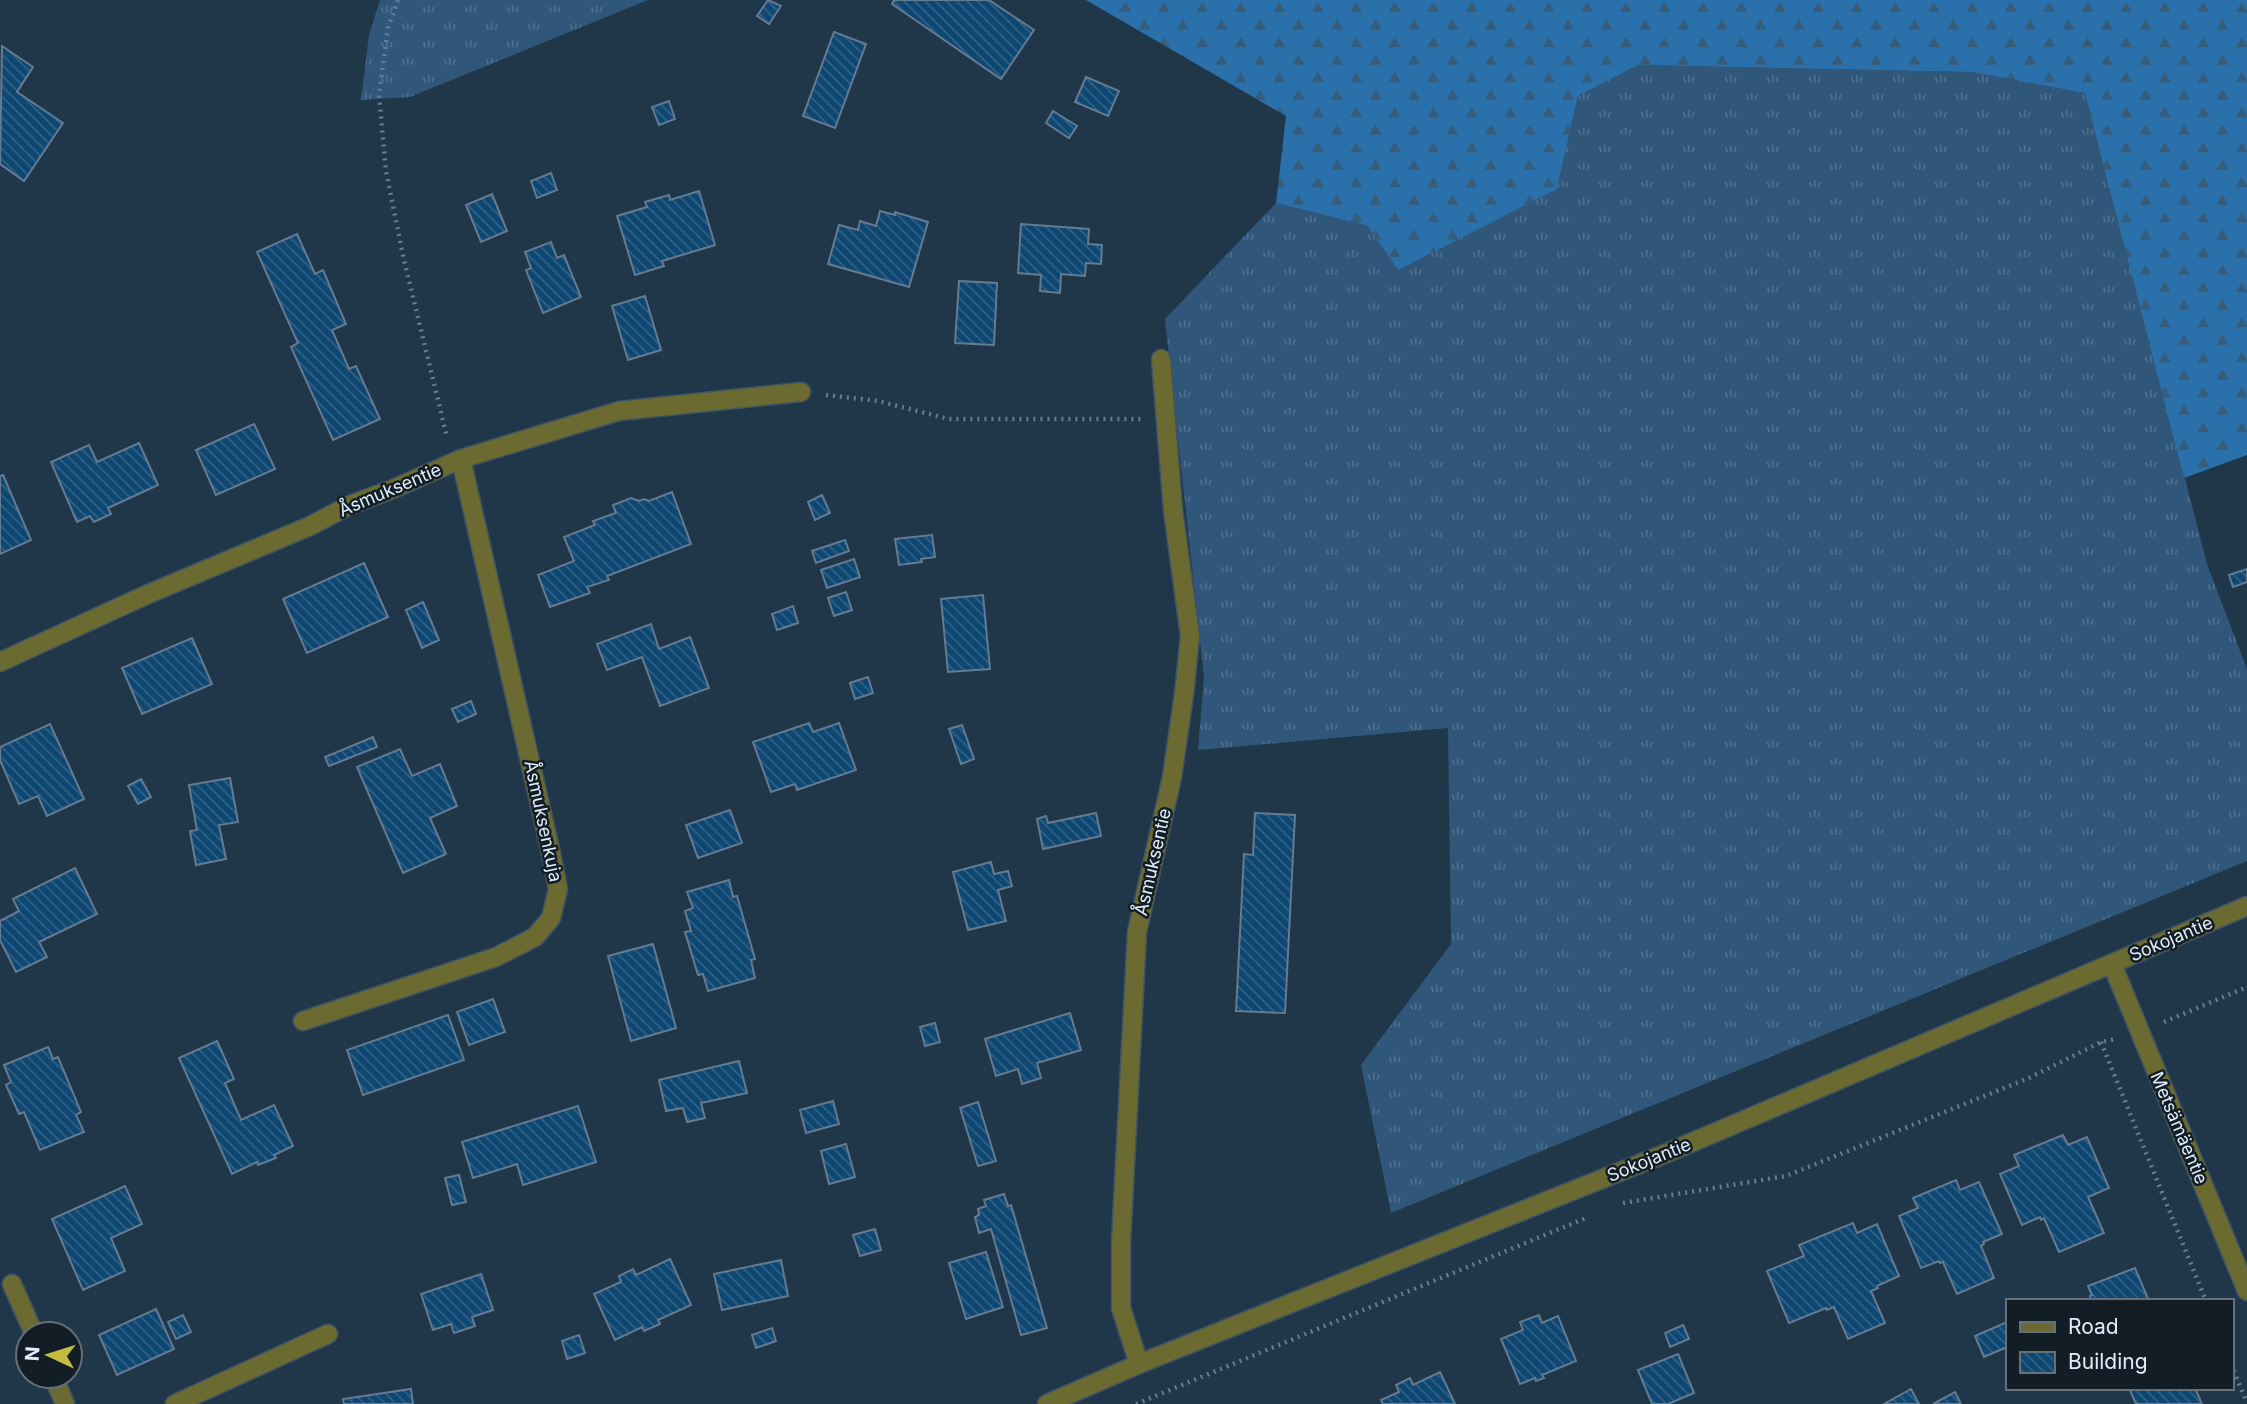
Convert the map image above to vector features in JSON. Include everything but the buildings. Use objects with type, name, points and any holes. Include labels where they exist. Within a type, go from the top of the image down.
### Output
[{"type":"street","name":"Åsmuksentie","points":[[1139,1364],[1121,1308],[1121,1242],[1137,932],[1172,777],[1189,636],[1173,510],[1161,359]]},
{"type":"street","name":"Åsmuksentie","points":[[0,662],[146,595],[310,526],[350,505],[461,458],[618,411],[801,392]]},
{"type":"street","name":"Åsmuksenkuja","points":[[303,1021],[496,957],[535,937],[551,918],[558,889],[461,458]]},
{"type":"street","name":"Sokojantie","points":[[1047,1404],[1139,1364],[1667,1153],[2247,906]]},
{"type":"street","name":"Metsämäentie","points":[[2112,964],[2247,1291]]},
{"type":"street","points":[[12,1284],[28,1320]]},
{"type":"street","points":[[175,1404],[328,1334]]},
{"type":"path","points":[[398,0],[388,29],[379,95],[386,171],[446,436],[461,458]]},
{"type":"path","points":[[801,392],[878,401],[948,419],[1166,418]]},
{"type":"path","points":[[1610,1208],[1623,1203],[1786,1176],[2029,1078],[2101,1042],[2140,1033],[2247,987]]},
{"type":"path","points":[[2101,1042],[2205,1299]]},
{"type":"path","points":[[1136,1404],[1598,1213]]},
{"type":"path","points":[[2233,1369],[2247,1403]]},
{"type":"green space","points":[[380,0],[648,0],[410,97],[361,100],[369,35]]},
{"type":"green space","points":[[1086,0],[2247,0],[2247,455],[2184,478],[2085,93],[1971,72],[1638,65],[1578,96],[1557,189],[1398,270],[1368,226],[1276,203],[1286,116]]},
{"type":"green space","points":[[1638,65],[1971,72],[2086,93],[2207,564],[2247,669],[2247,861],[1391,1213],[1361,1065],[1451,944],[1448,728],[1198,750],[1204,677],[1165,319],[1276,203],[1368,226],[1557,189],[1578,96]]}]
